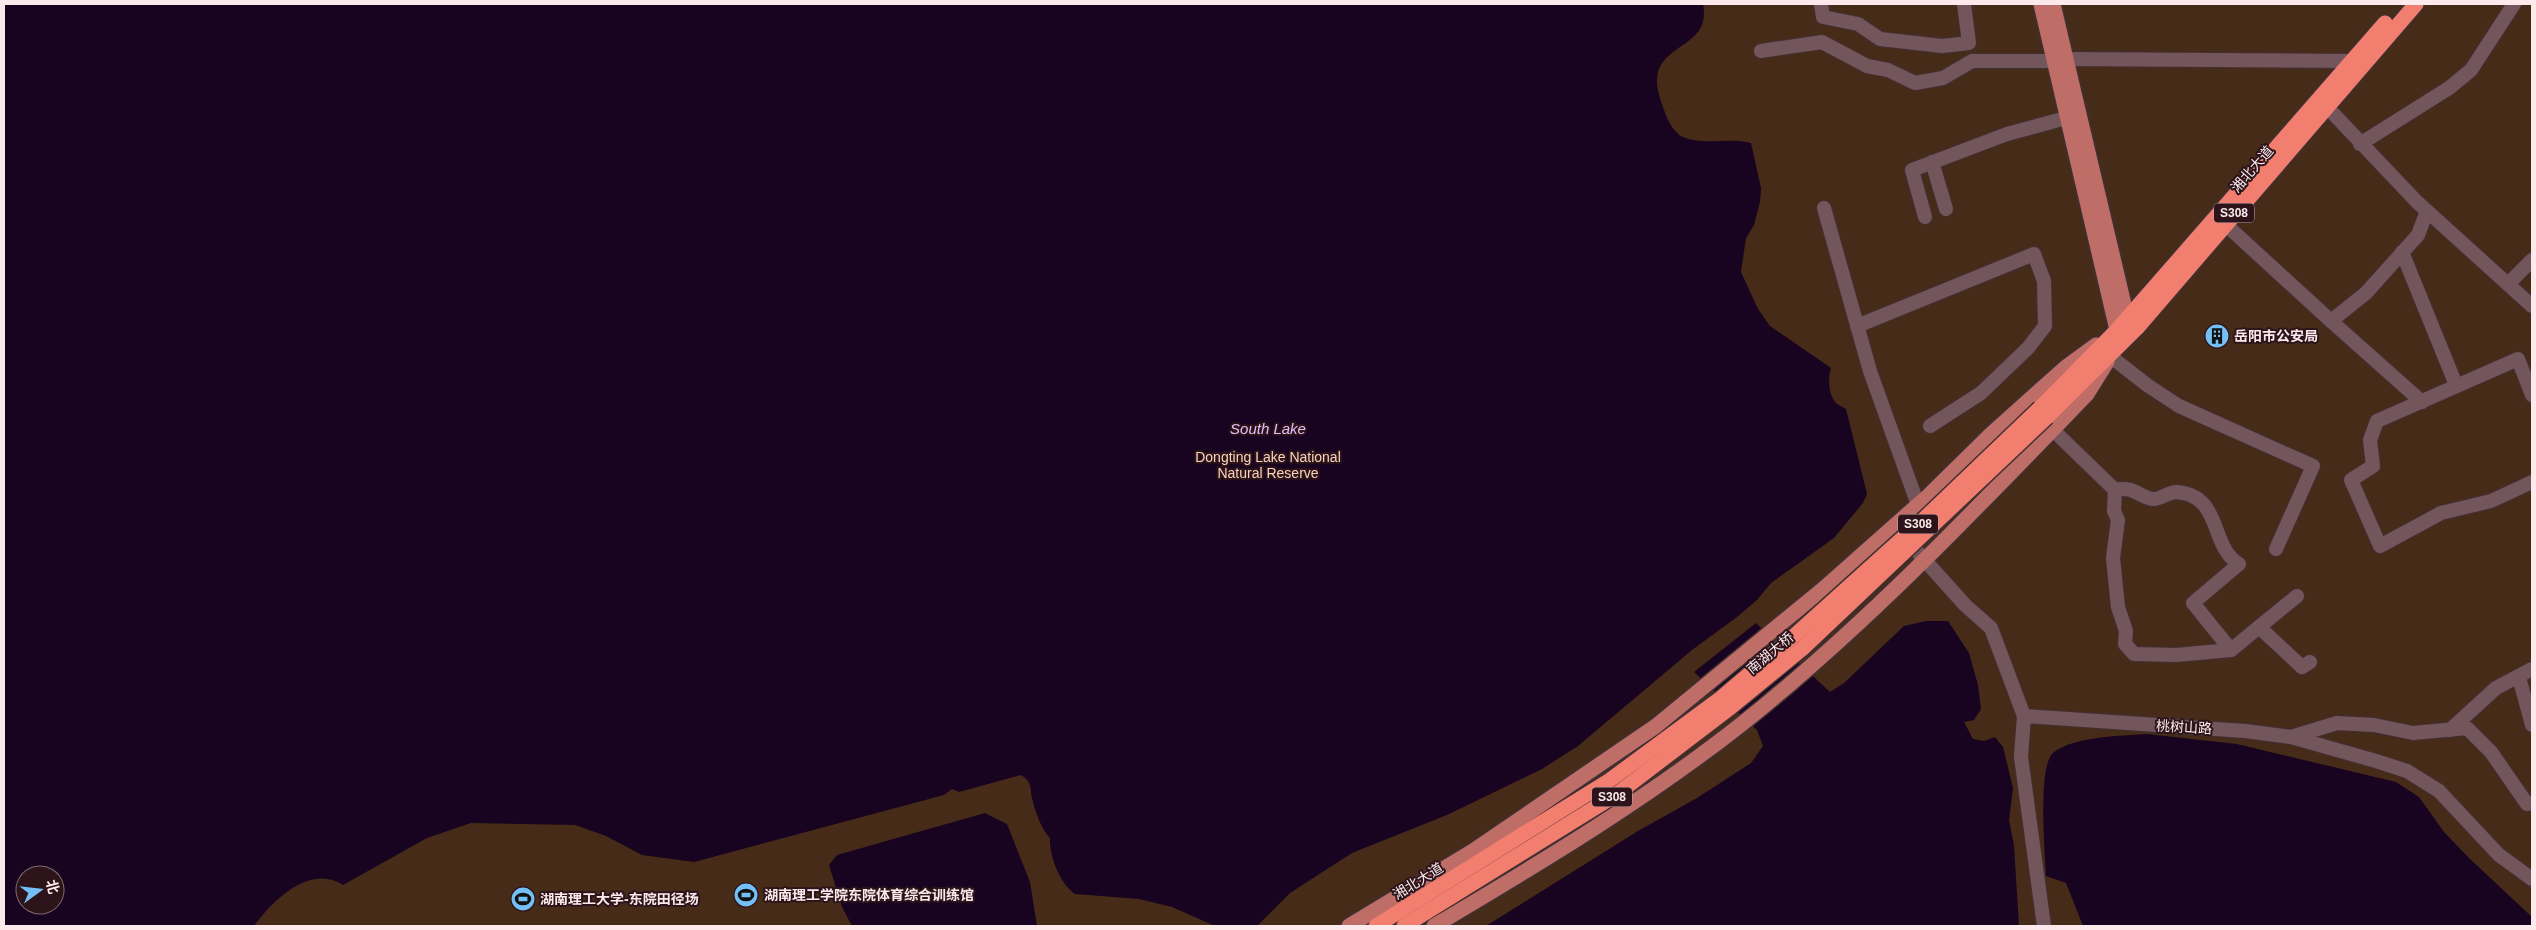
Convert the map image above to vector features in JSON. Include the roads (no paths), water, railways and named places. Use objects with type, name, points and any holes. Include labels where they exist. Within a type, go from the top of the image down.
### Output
[{"type":"highway","name":"湘北大道","points":[[2132,323],[2351,61],[2402,4]]},
{"type":"highway","name":"湘北大道","points":[[2046,418],[2225,224],[2416,4]]},
{"type":"highway","name":"湘北大道","points":[[2046,418],[2110,356],[2121,335]]},
{"type":"highway","name":"南湖大桥","points":[[1479,864],[1617,794],[1731,707],[1803,648],[2046,418]]},
{"type":"highway","name":"湘北大道","points":[[1375,923],[1403,917],[1479,864]]},
{"type":"main road","points":[[2041,4],[2060,60],[2132,323]]},
{"type":"main road","points":[[1479,864],[1656,726],[1823,589],[1918,505],[1991,434],[2066,367],[2121,335],[2066,118],[2053,4]]},
{"type":"main road","points":[[1434,926],[1598,826],[1742,723],[1854,628],[1925,559],[1948,535],[2046,418]]},
{"type":"main road","points":[[1918,505],[1917,519],[1921,531],[1930,537],[1948,535]]},
{"type":"main road","points":[[1352,925],[1403,917]]},
{"type":"main road","points":[[1352,925],[1375,923]]},
{"type":"street","points":[[1821,4],[1823,17],[1858,24],[1880,39],[1942,46],[1969,43],[1964,4]]},
{"type":"street","points":[[2360,144],[2449,88],[2470,70],[2514,4]]},
{"type":"street","points":[[1761,51],[1822,42],[1867,66],[1888,70],[1915,83],[1943,78],[1972,61],[2351,61]]},
{"type":"street","points":[[2327,107],[2360,144],[2427,211],[2532,306]]},
{"type":"street","points":[[1925,217],[1912,170],[2007,134],[2066,118]]},
{"type":"street","points":[[1932,162],[1946,209]]},
{"type":"street","points":[[1824,208],[1870,372],[1918,505]]},
{"type":"street","points":[[2331,321],[2366,293],[2418,235],[2427,211]]},
{"type":"street","points":[[2225,224],[2422,402]]},
{"type":"street","points":[[2402,252],[2456,385]]},
{"type":"street","points":[[1857,326],[2034,254],[2044,281],[2046,326],[2028,348],[1981,393],[1930,426]]},
{"type":"street","points":[[2508,284],[2532,260]]},
{"type":"street","points":[[2110,356],[2147,386],[2179,406],[2313,466],[2276,549]]},
{"type":"street","points":[[2532,395],[2518,359],[2377,421],[2370,440],[2373,466],[2351,480],[2380,546],[2441,513],[2491,501],[2532,482]]},
{"type":"street","points":[[2046,418],[2115,490],[2114,511],[2118,520],[2113,558],[2118,607],[2126,631],[2125,644],[2134,654],[2151,656],[2231,650],[2297,596]]},
{"type":"street","points":[[2115,490],[2125,488],[2153,499],[2175,492],[2193,496],[2204,503],[2228,552],[2239,564],[2193,603],[2231,650]]},
{"type":"street","points":[[1894,526],[1965,605],[1991,628],[2024,716],[2021,757],[2044,926]]},
{"type":"street","points":[[2259,627],[2294,662],[2302,667],[2310,662]]},
{"type":"street","points":[[2450,730],[2496,688],[2532,669]]},
{"type":"street","points":[[2519,677],[2530,708],[2532,724]]},
{"type":"street","name":"桃树山路","points":[[2024,716],[2245,731],[2291,737],[2407,772],[2438,791],[2499,855],[2532,880]]},
{"type":"street","points":[[2291,737],[2337,723],[2374,725],[2413,733],[2466,728],[2491,752],[2527,804],[2532,802]]},
{"type":"water","name":"South Lake","points":[[4,4],[1703,4],[1704,18],[1700,29],[1693,38],[1674,51],[1660,68],[1657,84],[1665,113],[1677,133],[1691,140],[1743,141],[1751,143],[1761,188],[1760,202],[1754,225],[1746,238],[1741,272],[1758,309],[1770,326],[1831,368],[1829,376],[1830,391],[1836,403],[1846,409],[1867,494],[1863,503],[1834,538],[1771,583],[1757,600],[1737,617],[1692,650],[1578,746],[1542,769],[1447,815],[1352,853],[1290,893],[1257,926],[1215,926],[1172,907],[1139,899],[1075,894],[1065,884],[1056,869],[1051,853],[1050,838],[1041,825],[1029,782],[1021,775],[959,792],[952,789],[944,795],[694,862],[642,855],[606,836],[575,825],[471,823],[427,838],[343,885],[330,879],[305,882],[281,896],[254,926],[4,926]]},
{"type":"water","points":[[1926,621],[1948,621],[1969,653],[1978,685],[1981,709],[1974,720],[1964,722],[1973,739],[1984,741],[1995,737],[2003,747],[2013,788],[2009,820],[2014,845],[2019,926],[1486,926],[1638,831],[1697,798],[1751,763],[1763,746],[1757,730],[1694,672],[1756,623],[1830,692],[1844,683],[1904,626]]},
{"type":"water","points":[[2147,734],[2237,744],[2396,782],[2419,797],[2444,832],[2532,917],[2532,926],[2083,926],[2066,883],[2046,876],[2043,810],[2045,773],[2049,760],[2054,752],[2074,743],[2112,736]]},
{"type":"water","points":[[985,813],[1007,824],[1030,882],[1037,926],[852,926],[842,907],[829,865],[837,855]]},
{"type":"place","name":"岳阳市公安局","points":[[2217,336]]},
{"type":"place","name":"湖南理工学院东院体育综合训练馆","points":[[746,895]]},
{"type":"place","name":"湖南理工大学-东院田径场","points":[[523,899]]},
{"type":"park label","name":"Dongting Lake National Natural Reserve","points":[[1268,466]]}]
